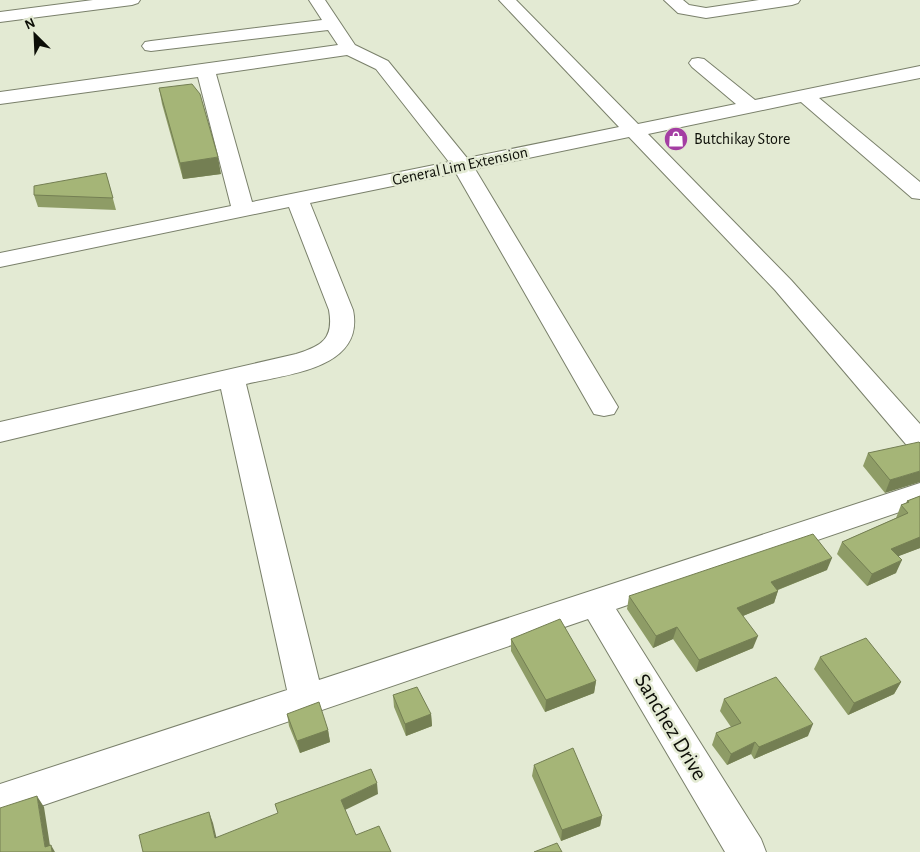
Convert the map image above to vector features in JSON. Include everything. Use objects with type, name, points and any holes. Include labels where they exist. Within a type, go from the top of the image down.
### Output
[{"type":"street","points":[[0,18],[132,0]]},
{"type":"street","points":[[508,0],[789,292],[920,442]]},
{"type":"street","points":[[672,0],[684,9],[706,13],[792,0]]},
{"type":"street","points":[[322,1],[332,24],[349,49]]},
{"type":"street","points":[[151,46],[332,24]]},
{"type":"street","points":[[0,98],[349,49],[371,58],[382,65],[462,165],[604,407]]},
{"type":"street","points":[[698,63],[750,106]]},
{"type":"street","points":[[206,70],[243,210]]},
{"type":"street","name":"General Lim Extension","points":[[0,260],[920,72]]},
{"type":"street","points":[[804,96],[920,193]]},
{"type":"street","points":[[0,432],[307,360],[328,351],[339,339],[343,328],[341,310],[297,199]]},
{"type":"street","points":[[232,378],[306,699]]},
{"type":"street","points":[[0,802],[920,494]]},
{"type":"street","name":"Sanchez Drive","points":[[595,602],[747,852]]},
{"type":"building","points":[[192,84],[200,94],[218,157],[180,163],[159,88]]},
{"type":"building","points":[[106,173],[113,198],[34,195],[34,186]]},
{"type":"building","points":[[919,442],[920,471],[890,480],[868,453]]},
{"type":"building","points":[[920,496],[920,537],[891,549],[902,560],[872,574],[842,542],[908,513],[901,505]]},
{"type":"building","points":[[813,534],[832,558],[771,582],[778,591],[737,608],[758,636],[699,660],[677,627],[656,636],[629,596]]},
{"type":"building","points":[[560,619],[596,681],[546,700],[511,639]]},
{"type":"building","points":[[866,638],[901,682],[854,703],[820,657]]},
{"type":"building","points":[[776,677],[813,724],[759,747],[755,742],[731,754],[716,733],[741,723],[724,699]]},
{"type":"building","points":[[417,687],[431,714],[405,724],[393,695]]},
{"type":"building","points":[[319,702],[328,730],[297,741],[287,714]]},
{"type":"building","points":[[573,748],[602,816],[562,830],[534,765]]},
{"type":"building","points":[[371,769],[377,783],[341,800],[356,835],[379,826],[391,852],[143,852],[139,835],[209,812],[215,838],[278,813],[275,804]]},
{"type":"building","points":[[37,796],[45,847],[51,845],[52,852],[0,852],[0,808]]},
{"type":"building","points":[[557,843],[562,852],[534,852]]},
{"type":"place","name":"Butchikay Store","points":[[676,139]]}]
